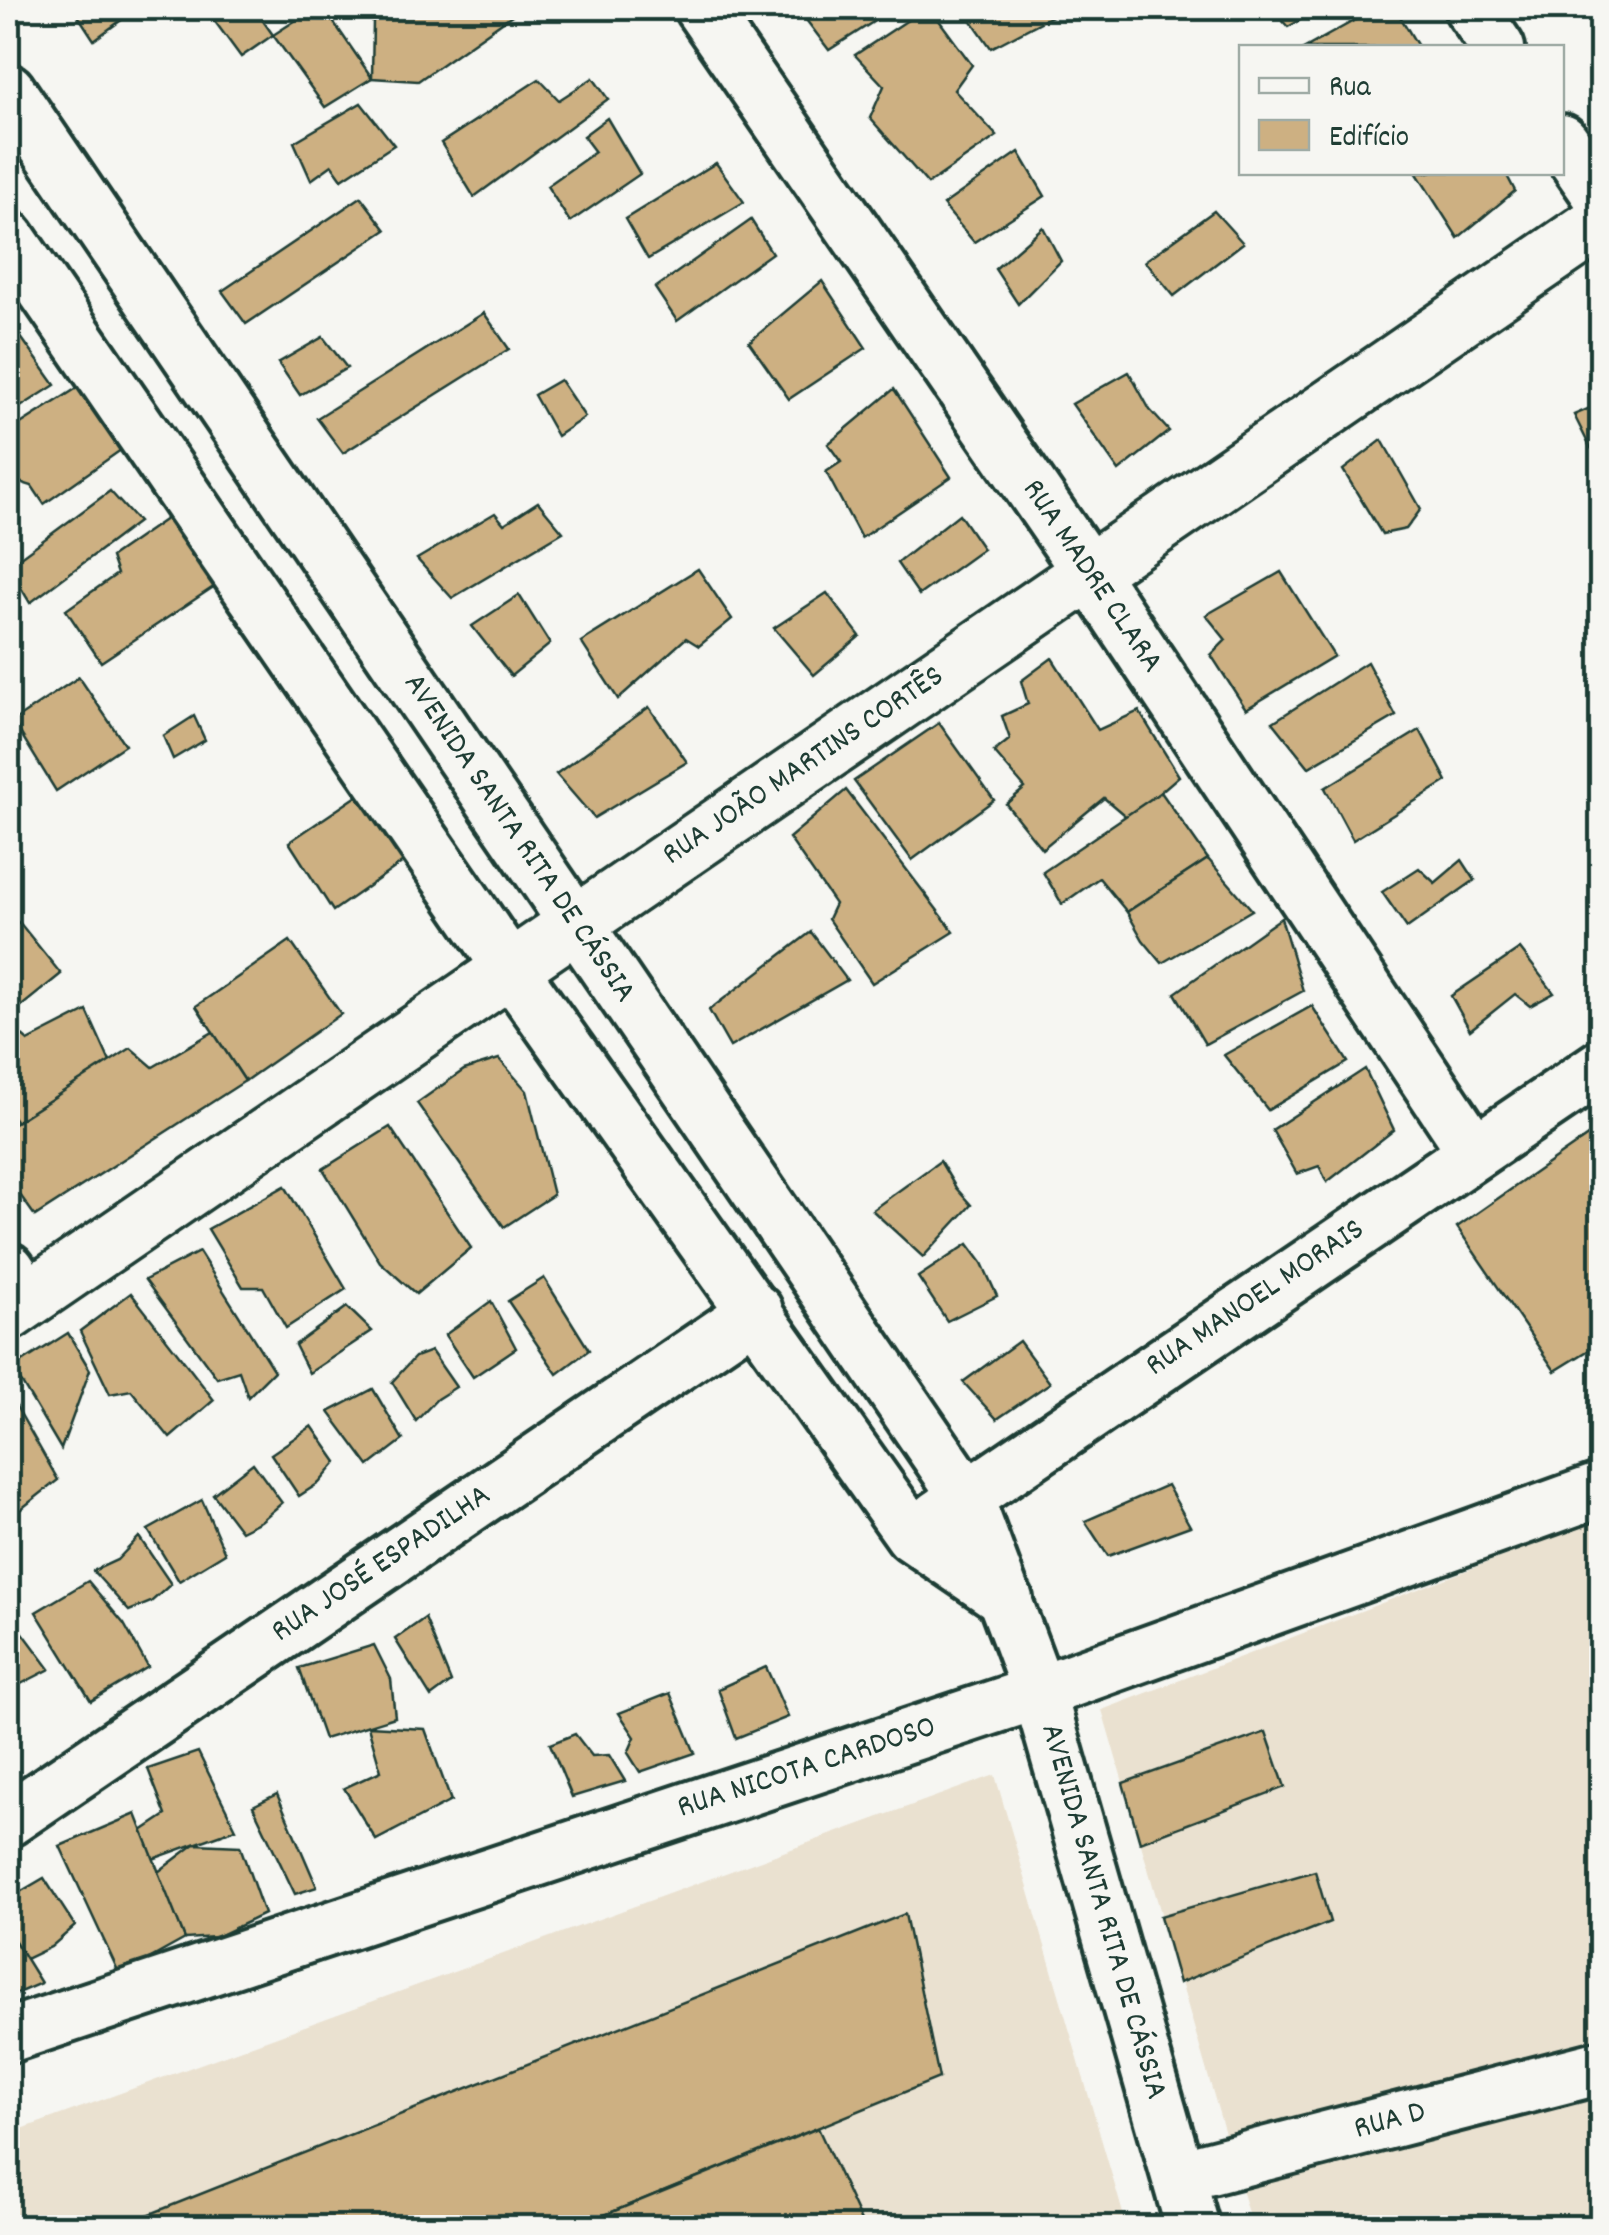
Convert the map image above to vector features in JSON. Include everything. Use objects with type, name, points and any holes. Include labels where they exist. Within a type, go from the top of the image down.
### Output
[{"type":"street","name":"RUA MADRE CLARA","points":[[701,8],[1089,572],[1474,1151]]},
{"type":"street","points":[[1470,8],[1496,45]]},
{"type":"street","name":"AVENIDA SANTA RITA DE CÁSSIA","points":[[8,90],[966,1496],[1038,1692],[1193,2228]]},
{"type":"street","points":[[1564,144],[1602,199]]},
{"type":"street","name":"RUA JOÃO MARTINS CORTÊS","points":[[14,1294],[510,968],[1602,222]]},
{"type":"street","points":[[8,237],[510,968],[912,1535],[1006,1599]]},
{"type":"street","name":"RUA MANOEL MORAIS","points":[[912,1535],[1602,1066]]},
{"type":"street","points":[[664,1186],[726,1143]]},
{"type":"street","name":"RUA JOSÉ ESPADILHA","points":[[8,1820],[756,1311]]},
{"type":"street","name":"RUA NICOTA CARDOSO","points":[[8,2036],[1038,1692],[1602,1490]]},
{"type":"street","name":"RUA D","points":[[1178,2176],[1602,2067]]},
{"type":"shaded area","points":[[1601,1519],[1601,2227],[1252,2227],[1102,1710]]},
{"type":"shaded area","points":[[995,1775],[1127,2227],[8,2228],[8,2134]]},
{"type":"building","points":[[73,8],[138,8],[94,40]]},
{"type":"building","points":[[205,8],[254,8],[273,35],[241,57]]},
{"type":"building","points":[[315,8],[324,8],[372,78],[325,107],[273,35]]},
{"type":"building","points":[[395,8],[519,10],[418,81],[372,78],[373,21]]},
{"type":"building","points":[[797,8],[895,8],[829,50]]},
{"type":"building","points":[[930,8],[972,65],[954,90],[997,136],[928,184],[870,118],[884,86],[855,55]]},
{"type":"building","points":[[963,8],[1058,8],[1060,12],[991,48]]},
{"type":"building","points":[[1271,8],[1321,8],[1288,27]]},
{"type":"building","points":[[1377,8],[1395,8],[1417,45],[1310,45]]},
{"type":"building","points":[[593,78],[608,99],[474,197],[441,143],[539,79],[559,100]]},
{"type":"building","points":[[361,103],[394,145],[342,179],[332,165],[311,180],[294,142]]},
{"type":"building","points":[[607,118],[640,174],[570,222],[547,186],[595,152],[583,136]]},
{"type":"building","points":[[1019,152],[1045,196],[974,242],[943,205]]},
{"type":"building","points":[[716,163],[744,202],[648,259],[625,219]]},
{"type":"building","points":[[1418,175],[1507,175],[1515,191],[1458,238]]},
{"type":"building","points":[[361,197],[386,230],[246,324],[222,291]]},
{"type":"building","points":[[1214,211],[1243,243],[1174,296],[1145,261]]},
{"type":"building","points":[[751,220],[772,253],[677,321],[655,288]]},
{"type":"building","points":[[1043,227],[1061,261],[1018,304],[995,269]]},
{"type":"building","points":[[822,281],[866,348],[789,399],[749,342]]},
{"type":"building","points":[[484,313],[509,349],[343,453],[317,418]]},
{"type":"building","points":[[13,326],[55,385],[8,415],[8,330]]},
{"type":"building","points":[[323,337],[347,368],[300,395],[278,363]]},
{"type":"building","points":[[1129,372],[1150,410],[1169,431],[1119,471],[1072,404]]},
{"type":"building","points":[[560,380],[585,417],[557,436],[534,395]]},
{"type":"building","points":[[85,383],[128,445],[44,504],[32,486],[19,482],[8,463],[8,432]]},
{"type":"building","points":[[894,389],[951,477],[861,538],[826,472],[841,462],[828,444]]},
{"type":"building","points":[[1602,403],[1602,460],[1590,447],[1574,415]]},
{"type":"building","points":[[1382,440],[1421,509],[1406,529],[1382,534],[1343,470]]},
{"type":"building","points":[[110,491],[138,522],[30,603],[8,566]]},
{"type":"building","points":[[538,502],[563,532],[452,598],[417,559],[495,513],[504,524]]},
{"type":"building","points":[[176,512],[224,580],[101,662],[66,610],[117,574],[111,557]]},
{"type":"building","points":[[959,514],[983,549],[919,595],[897,563]]},
{"type":"building","points":[[698,569],[732,619],[699,646],[686,638],[618,699],[581,642]]},
{"type":"building","points":[[1281,572],[1334,656],[1246,709],[1211,655],[1226,640],[1206,615]]},
{"type":"building","points":[[827,593],[860,636],[814,675],[774,628]]},
{"type":"building","points":[[519,595],[550,644],[511,676],[472,626]]},
{"type":"building","points":[[1052,658],[1098,730],[1139,711],[1179,776],[1129,819],[1104,798],[1042,849],[1006,804],[1025,788],[994,752],[1010,739],[1002,716],[1028,704],[1021,681]]},
{"type":"building","points":[[1367,662],[1396,716],[1309,767],[1273,722]]},
{"type":"building","points":[[79,677],[125,745],[56,791],[13,721]]},
{"type":"building","points":[[649,707],[687,762],[594,818],[556,774]]},
{"type":"building","points":[[194,716],[205,740],[173,759],[163,736]]},
{"type":"building","points":[[939,723],[994,800],[912,860],[854,781]]},
{"type":"building","points":[[1420,730],[1447,781],[1353,840],[1325,788]]},
{"type":"building","points":[[369,788],[416,853],[333,911],[289,842]]},
{"type":"building","points":[[846,790],[954,932],[872,983],[828,919],[835,904],[789,838]]},
{"type":"building","points":[[1161,792],[1208,859],[1127,912],[1099,878],[1062,904],[1043,872]]},
{"type":"building","points":[[1208,859],[1252,910],[1162,963],[1127,912]]},
{"type":"building","points":[[1462,860],[1475,880],[1407,928],[1382,892],[1419,868],[1435,883]]},
{"type":"building","points":[[1281,918],[1303,991],[1205,1044],[1175,993]]},
{"type":"building","points":[[19,922],[61,974],[8,1017],[8,930]]},
{"type":"building","points":[[811,932],[847,980],[730,1047],[709,1010]]},
{"type":"building","points":[[290,941],[341,1014],[245,1081],[196,1006]]},
{"type":"building","points":[[1520,949],[1554,993],[1530,1006],[1515,994],[1470,1030],[1451,996]]},
{"type":"building","points":[[1312,1006],[1348,1062],[1268,1110],[1224,1055]]},
{"type":"building","points":[[87,1011],[110,1062],[16,1122],[8,1110],[8,1028],[11,1026],[28,1041]]},
{"type":"building","points":[[213,1032],[245,1081],[35,1216],[8,1178],[8,1127],[131,1048],[153,1067]]},
{"type":"building","points":[[499,1059],[527,1091],[553,1195],[504,1227],[417,1103],[464,1070]]},
{"type":"building","points":[[1365,1069],[1394,1130],[1327,1182],[1319,1166],[1297,1174],[1272,1130]]},
{"type":"building","points":[[1602,1126],[1602,1342],[1555,1371],[1457,1227]]},
{"type":"building","points":[[390,1127],[471,1248],[416,1294],[380,1262],[323,1169]]},
{"type":"building","points":[[940,1161],[971,1205],[923,1257],[872,1210]]},
{"type":"building","points":[[285,1186],[346,1289],[286,1328],[263,1287],[243,1287],[208,1229]]},
{"type":"building","points":[[968,1244],[997,1296],[947,1321],[918,1277]]},
{"type":"building","points":[[199,1252],[274,1371],[248,1397],[239,1371],[217,1378],[145,1280]]},
{"type":"building","points":[[544,1278],[589,1350],[557,1374],[508,1301]]},
{"type":"building","points":[[131,1293],[214,1400],[170,1438],[131,1390],[110,1394],[80,1331]]},
{"type":"building","points":[[491,1301],[516,1348],[473,1377],[445,1335]]},
{"type":"building","points":[[347,1307],[372,1331],[309,1373],[295,1345]]},
{"type":"building","points":[[68,1333],[90,1370],[61,1449],[13,1368]]},
{"type":"building","points":[[1019,1341],[1050,1383],[997,1419],[963,1382]]},
{"type":"building","points":[[431,1351],[456,1387],[437,1399],[416,1421],[392,1382],[415,1357]]},
{"type":"building","points":[[373,1389],[403,1440],[369,1466],[329,1412]]},
{"type":"building","points":[[8,1392],[58,1480],[12,1516],[8,1508]]},
{"type":"building","points":[[312,1426],[337,1462],[319,1483],[299,1496],[271,1454]]},
{"type":"building","points":[[253,1463],[282,1503],[261,1521],[241,1531],[213,1494]]},
{"type":"building","points":[[1167,1485],[1190,1526],[1108,1556],[1085,1521]]},
{"type":"building","points":[[202,1500],[225,1553],[179,1581],[148,1530]]},
{"type":"building","points":[[139,1537],[171,1584],[151,1602],[129,1611],[93,1571],[117,1560]]},
{"type":"building","points":[[88,1581],[124,1624],[148,1667],[91,1701],[36,1612]]},
{"type":"building","points":[[425,1618],[451,1682],[431,1697],[395,1639]]},
{"type":"building","points":[[18,1626],[50,1669],[15,1687],[8,1677],[8,1631]]},
{"type":"building","points":[[374,1645],[391,1679],[395,1717],[324,1739],[299,1668]]},
{"type":"building","points":[[766,1667],[788,1717],[736,1738],[718,1689]]},
{"type":"building","points":[[670,1693],[695,1753],[640,1772],[628,1753],[635,1737],[619,1713]]},
{"type":"building","points":[[368,1726],[425,1729],[451,1801],[376,1840],[344,1788],[381,1771]]},
{"type":"building","points":[[1266,1732],[1285,1787],[1140,1842],[1123,1783]]},
{"type":"building","points":[[575,1734],[592,1756],[609,1755],[625,1781],[572,1797],[550,1744]]},
{"type":"building","points":[[198,1752],[236,1829],[153,1859],[142,1831],[166,1815],[148,1769]]},
{"type":"building","points":[[277,1794],[317,1887],[295,1894],[253,1806]]},
{"type":"building","points":[[136,1814],[185,1939],[120,1975],[60,1846]]},
{"type":"building","points":[[195,1844],[240,1846],[264,1914],[216,1937],[185,1939],[158,1872]]},
{"type":"building","points":[[1315,1871],[1330,1922],[1179,1983],[1160,1916]]},
{"type":"building","points":[[44,1878],[75,1926],[51,1947],[26,1959],[8,1930],[8,1899]]},
{"type":"building","points":[[905,1914],[939,2078],[573,2228],[115,2228]]},
{"type":"building","points":[[8,1930],[41,1983],[8,1997]]},
{"type":"building","points":[[818,2128],[864,2228],[573,2228]]}]
